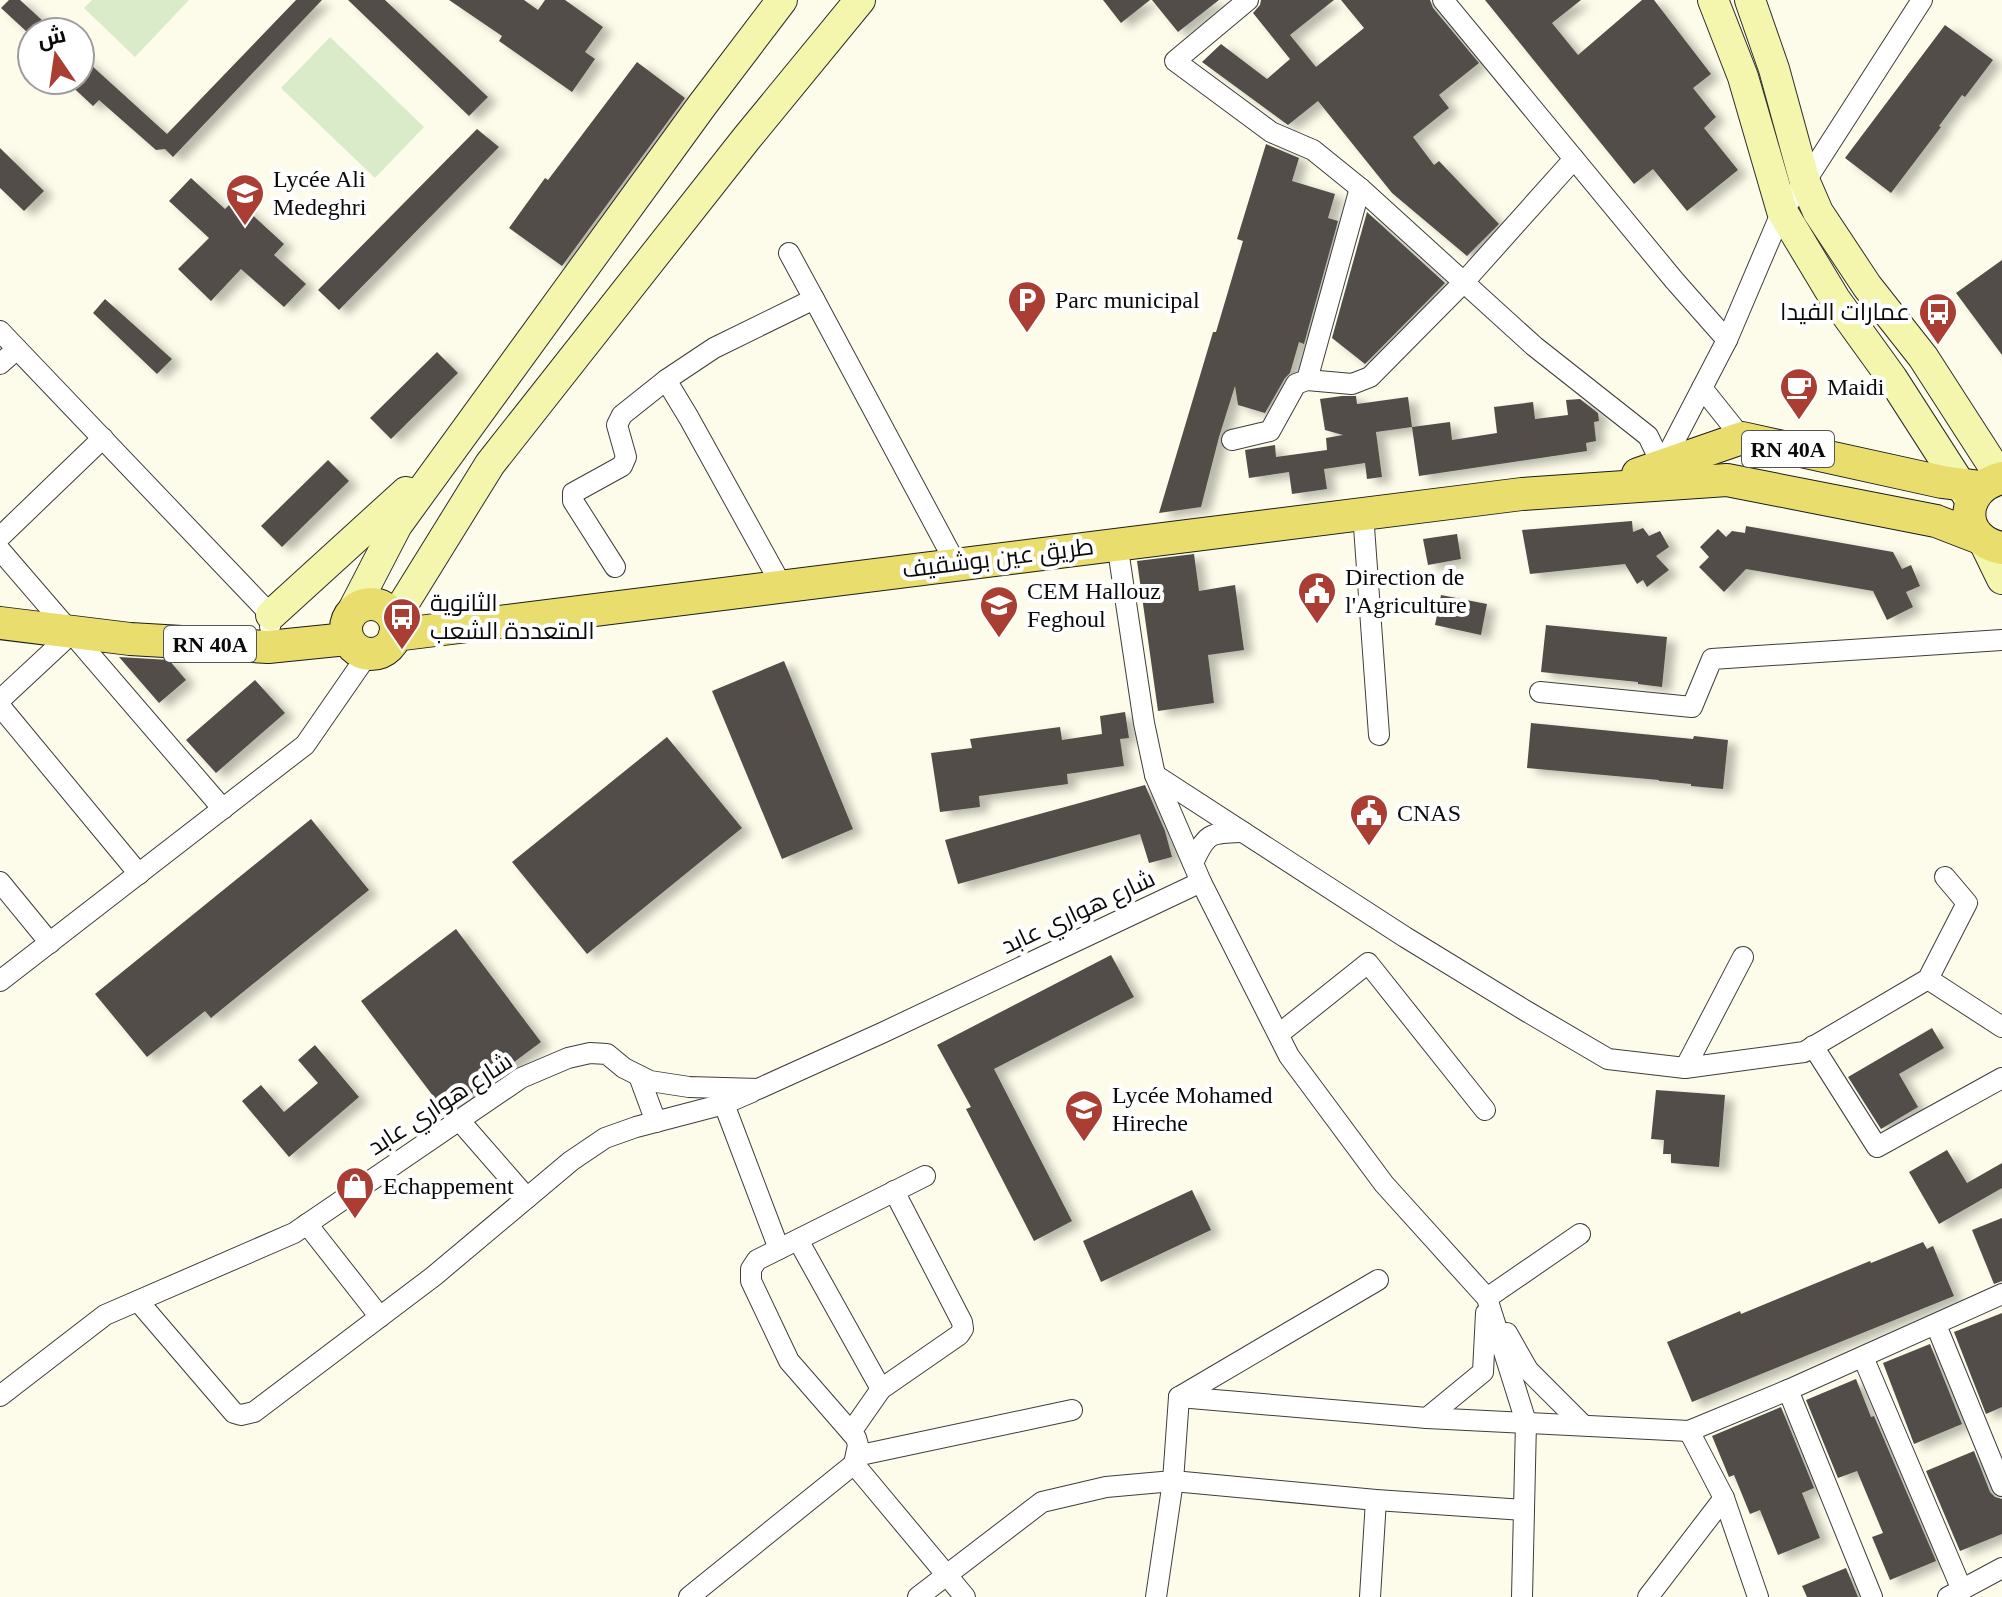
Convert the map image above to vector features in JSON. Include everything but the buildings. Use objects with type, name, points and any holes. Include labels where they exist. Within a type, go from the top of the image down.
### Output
[{"type":"main road","name":"RN 40A","points":[[1602,487],[1742,438],[1984,486]]},
{"type":"main road","name":"RN 40A","points":[[1602,487],[1727,480],[1936,521],[1989,543]]},
{"type":"main road","points":[[1984,486],[1970,521],[1974,530],[1989,543]]},
{"type":"main road","name":"طريق عين بوشقيف","points":[[395,627],[782,586],[1363,513],[1602,487]]},
{"type":"main road","name":"RN 40A","points":[[0,623],[130,639],[268,647],[356,634],[385,651],[391,644],[395,627],[382,606],[365,604],[356,634]]},
{"type":"street","points":[[0,981],[305,745],[356,634],[397,525],[782,0]]},
{"type":"street","points":[[395,627],[490,464],[746,139],[860,0]]},
{"type":"street","points":[[1248,0],[1175,61],[1271,132],[1313,150],[1360,188],[1534,346],[1648,436],[1662,465]]},
{"type":"street","points":[[1443,0],[1727,340]]},
{"type":"street","points":[[1713,0],[1743,77],[1782,211],[1835,299],[1892,378],[1984,486]]},
{"type":"street","points":[[1750,0],[1774,69],[1805,182],[1818,212],[1858,274],[1923,357],[1984,486]]},
{"type":"street","points":[[1662,465],[1727,340],[1782,211],[1805,182],[1922,0]]},
{"type":"street","points":[[1232,440],[1270,431],[1296,384],[1307,380],[1352,384],[1370,377],[1463,283],[1574,159]]},
{"type":"street","points":[[1307,380],[1360,188]]},
{"type":"street","points":[[789,253],[956,564]]},
{"type":"street","points":[[615,567],[573,501],[573,493],[622,466],[626,457],[617,425],[622,415],[714,348],[814,299]]},
{"type":"street","points":[[0,331],[271,615]]},
{"type":"street","points":[[0,364],[17,349]]},
{"type":"street","points":[[666,380],[782,586]]},
{"type":"street","points":[[1702,388],[1742,438]]},
{"type":"street","points":[[0,537],[103,438]]},
{"type":"street","points":[[268,647],[271,615],[452,450]]},
{"type":"street","points":[[1363,513],[1379,735]]},
{"type":"street","points":[[1117,543],[1144,723],[1155,775],[1201,882],[1289,1056],[1384,1184],[1487,1298],[1528,1370],[1583,1425]]},
{"type":"street","points":[[1989,543],[2002,579]]},
{"type":"street","points":[[0,550],[223,809]]},
{"type":"street","points":[[0,700],[72,633]]},
{"type":"street","points":[[1540,692],[1692,707],[1712,659],[2002,640]]},
{"type":"street","points":[[0,706],[139,874]]},
{"type":"street","points":[[1155,775],[1405,937],[1608,1059],[1685,1068],[1804,1052],[1928,979],[1967,903],[1945,877]]},
{"type":"street","points":[[1193,863],[1203,840],[1217,833],[1243,832]]},
{"type":"street","points":[[0,882],[50,943]]},
{"type":"street","name":"شارع هواري عابد","points":[[0,1396],[105,1315],[294,1233],[521,1078],[568,1058],[590,1053],[607,1054],[624,1068],[650,1081],[689,1087],[758,1089],[1201,882]]},
{"type":"street","points":[[1685,1068],[1743,957]]},
{"type":"street","points":[[1279,1034],[1368,963],[1485,1110]]},
{"type":"street","points":[[1928,979],[2002,1027]]},
{"type":"street","points":[[1813,1046],[1877,1147],[2002,1078]]},
{"type":"street","points":[[639,1076],[656,1122]]},
{"type":"street","points":[[138,1301],[234,1413],[254,1412],[434,1276],[571,1161],[605,1138],[724,1104],[758,1089]]},
{"type":"street","points":[[724,1104],[788,1244],[881,1389]]},
{"type":"street","points":[[459,1120],[527,1198]]},
{"type":"street","points":[[925,1176],[757,1260],[751,1269],[751,1281],[789,1361],[856,1438],[855,1460],[965,1597]]},
{"type":"street","points":[[851,1432],[881,1389],[959,1335],[963,1329],[894,1191]]},
{"type":"street","points":[[307,1224],[380,1317]]},
{"type":"street","points":[[1487,1298],[1580,1234]]},
{"type":"street","points":[[1179,1397],[1378,1280]]},
{"type":"street","points":[[1179,1397],[1427,1418],[1689,1431],[2002,1294]]},
{"type":"street","points":[[1427,1418],[1483,1372],[1487,1298]]},
{"type":"street","points":[[1487,1298],[1526,1422],[1522,1597]]},
{"type":"street","points":[[1936,1325],[2002,1486]]},
{"type":"street","points":[[1863,1357],[1955,1593],[2002,1568]]},
{"type":"street","points":[[1788,1390],[1872,1597]]},
{"type":"street","points":[[1156,1597],[1173,1481],[1179,1397]]},
{"type":"street","points":[[689,1597],[855,1460],[1072,1410]]},
{"type":"street","points":[[1689,1431],[1724,1498],[1758,1597]]},
{"type":"street","points":[[918,1597],[1042,1502],[1106,1487],[1173,1481],[1524,1510]]},
{"type":"street","points":[[1648,1597],[1724,1498]]},
{"type":"street","points":[[1370,1597],[1376,1500]]},
{"type":"green space","points":[[92,0],[189,0],[135,57],[96,20],[96,16],[84,8]]},
{"type":"green space","points":[[330,37],[424,127],[375,178],[281,88]]},
{"type":"place","name":"Lycée Ali Medeghri","points":[[245,227]]},
{"type":"place","name":"Parc municipal","points":[[1027,334]]},
{"type":"place","name":"عمارات الفيدا","points":[[1938,346]]},
{"type":"place","name":"Maidi","points":[[1799,421]]},
{"type":"place","name":"Direction de l'Agriculture","points":[[1317,625]]},
{"type":"place","name":"CEM Hallouz Feghoul","points":[[999,639]]},
{"type":"place","name":"الثانوية المتعددة الشعب","points":[[402,651]]},
{"type":"place","name":"CNAS","points":[[1369,847]]},
{"type":"place","name":"Lycée Mohamed Hireche","points":[[1084,1143]]},
{"type":"place","name":"Echappement","points":[[355,1220]]}]
